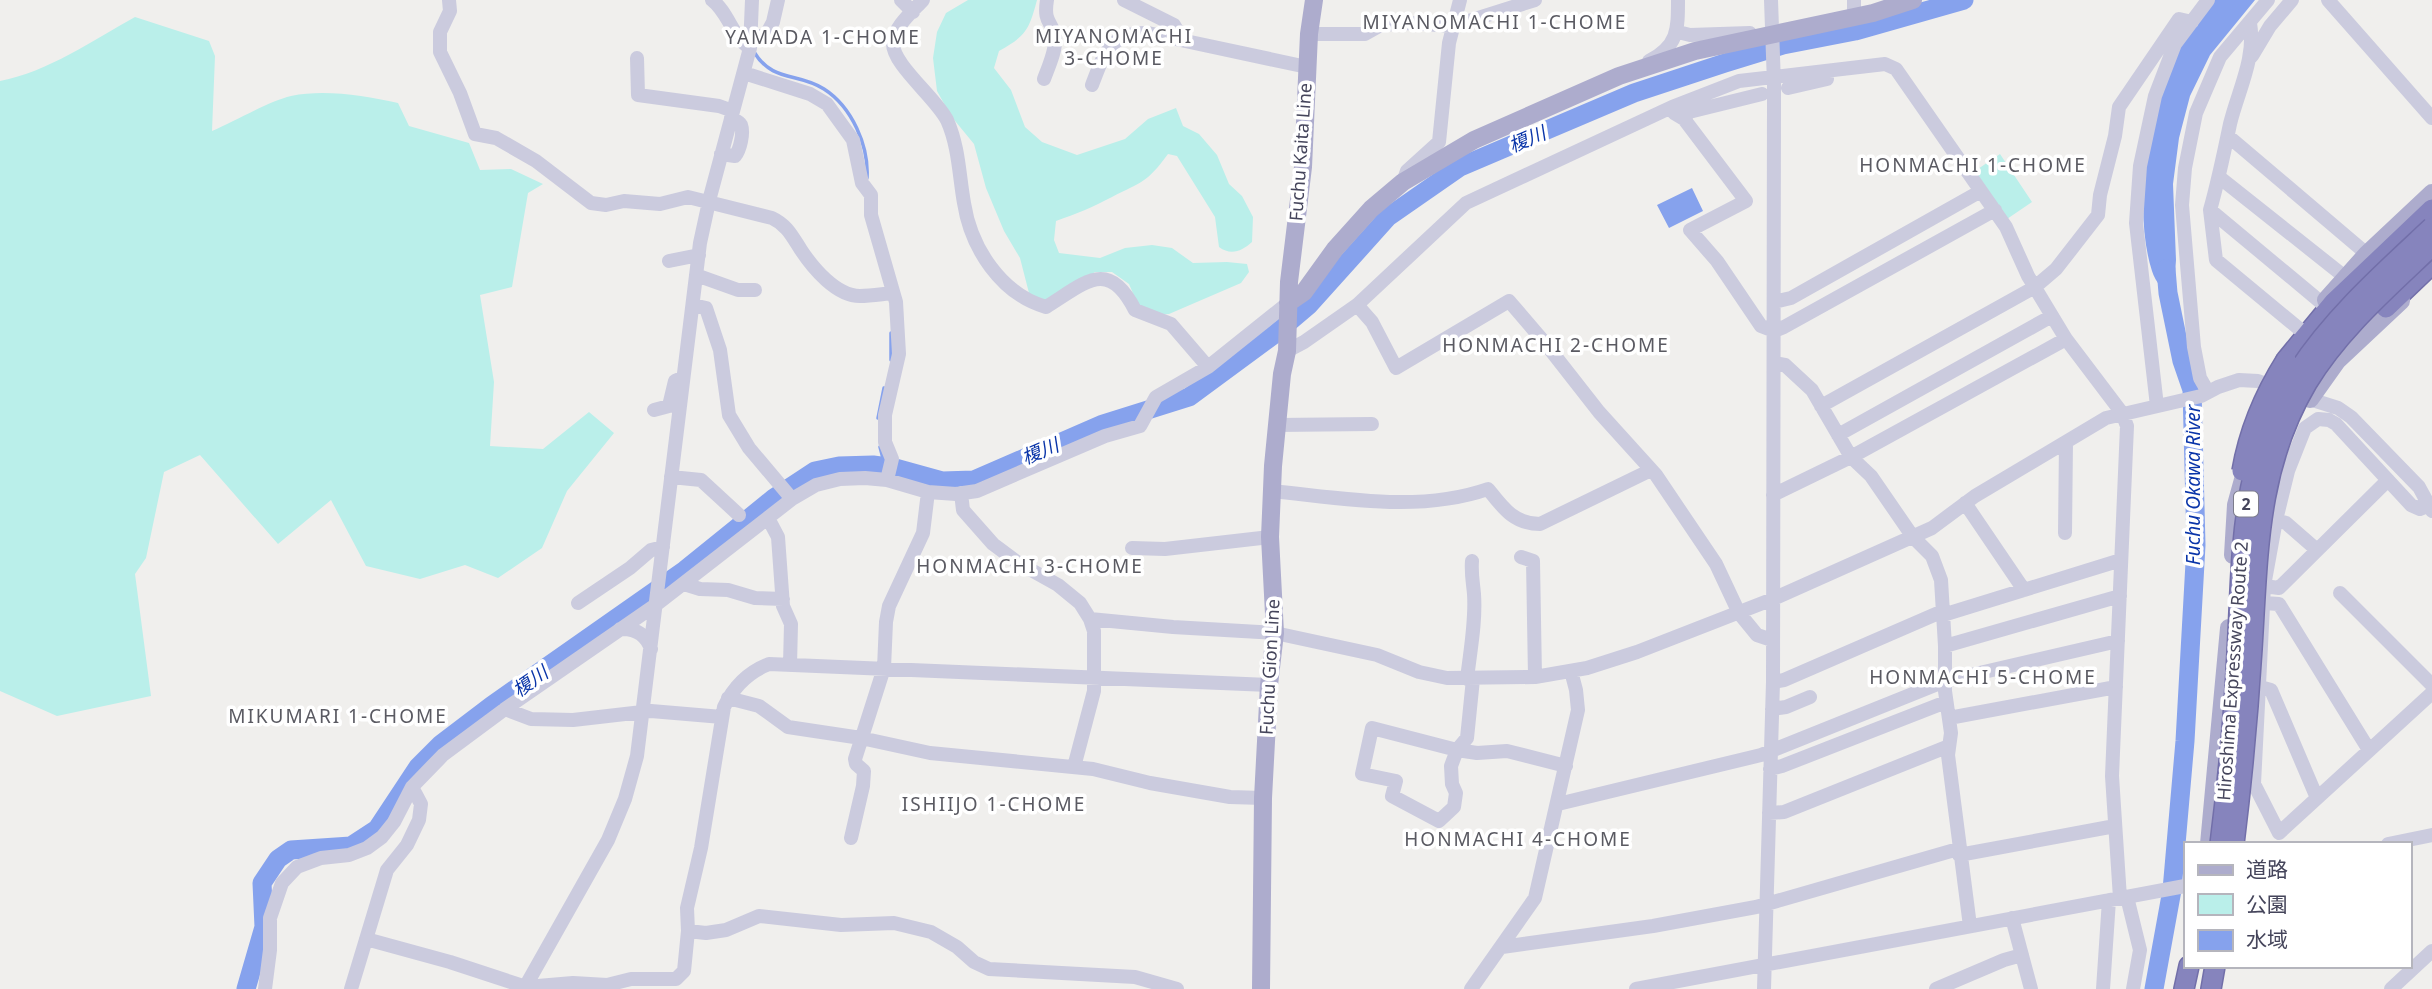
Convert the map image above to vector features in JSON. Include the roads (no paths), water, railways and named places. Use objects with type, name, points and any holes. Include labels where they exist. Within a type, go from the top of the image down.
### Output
[{"type":"highway","points":[[2253,585],[2237,511],[2241,477],[2254,421],[2273,381],[2314,323],[2432,209]]},
{"type":"highway","name":"Hiroshima Expressway Route 2","points":[[2234,842],[2249,701],[2253,585],[2245,512],[2251,481],[2268,426],[2298,370],[2339,317],[2432,228]]},
{"type":"highway","name":"Hiroshima Expressway Route 2","points":[[2220,842],[2235,687],[2267,484],[2283,431],[2309,380],[2350,327],[2432,246]]},
{"type":"highway","points":[[2253,585],[2279,468],[2294,425],[2309,396],[2338,356],[2432,264]]},
{"type":"highway","points":[[2211,842],[2235,687]]},
{"type":"highway","points":[[2186,989],[2190,968]]},
{"type":"highway","points":[[2197,989],[2201,968]]},
{"type":"highway","points":[[2211,989],[2216,968]]},
{"type":"main road","name":"Fuchu Kaita Line","points":[[1287,326],[1303,167],[1309,34],[1314,0]]},
{"type":"main road","points":[[1287,326],[1304,292],[1335,249],[1371,209],[1403,182],[1475,140],[1619,76],[1695,51],[1773,38],[1854,8],[1913,0]]},
{"type":"main road","points":[[2211,842],[2229,635],[2236,505],[2264,404],[2284,359],[2323,304],[2367,254],[2432,193]]},
{"type":"main road","points":[[2310,399],[2337,361],[2432,273]]},
{"type":"main road","name":"Fuchu Gion Line","points":[[1261,989],[1263,798],[1269,685],[1275,633],[1270,537],[1287,326]]},
{"type":"street","points":[[449,0],[450,11],[440,32],[440,52],[460,93],[475,134],[496,138],[536,161],[591,202],[606,205],[624,201],[660,204],[688,197],[772,218],[785,224],[806,257],[830,283],[844,292],[858,296],[893,293]]},
{"type":"street","points":[[712,0],[739,39],[751,43],[766,35],[773,22],[778,0]]},
{"type":"street","points":[[732,115],[751,43],[752,0]]},
{"type":"street","points":[[901,0],[913,12]]},
{"type":"street","points":[[923,0],[898,30],[893,43],[897,60],[934,100],[947,121],[961,167],[964,205],[980,252],[996,276],[1036,304],[1046,306],[1087,282],[1097,279],[1112,281],[1125,291],[1135,310],[1171,324],[1208,367]]},
{"type":"street","points":[[1044,79],[1055,44],[1054,35],[1044,16],[1047,0]]},
{"type":"street","points":[[1125,0],[1174,25],[1183,40]]},
{"type":"street","points":[[1403,182],[1407,171],[1439,142],[1449,43],[1460,0]]},
{"type":"street","points":[[1309,34],[1364,34],[1381,25],[1409,23],[1453,26],[1535,0]]},
{"type":"street","points":[[1619,76],[1661,55],[1678,32],[1678,0]]},
{"type":"street","points":[[1764,989],[1773,682],[1774,86],[1771,0]]},
{"type":"street","points":[[2160,405],[2136,223],[2140,166],[2155,96],[2175,44],[2208,0]]},
{"type":"street","points":[[2209,392],[2200,378],[2194,346],[2182,205],[2185,168],[2196,113],[2220,57],[2268,0]]},
{"type":"street","points":[[2249,61],[2270,26],[2292,0]]},
{"type":"street","points":[[2328,0],[2432,118]]},
{"type":"street","points":[[1821,406],[2035,287],[2056,269],[2098,215],[2119,107],[2179,19],[2192,22]]},
{"type":"street","points":[[2250,23],[2252,36],[2249,61],[2210,210],[2216,260],[2303,332]]},
{"type":"street","points":[[1093,85],[1102,60],[1120,37],[1133,32],[1307,67]]},
{"type":"street","points":[[1678,32],[1690,35],[1773,38]]},
{"type":"street","points":[[525,988],[617,820],[635,767],[699,255],[708,202],[721,154],[735,156],[739,151],[740,123],[719,106],[638,95],[637,58]]},
{"type":"street","points":[[1684,119],[1689,112],[1774,86],[1863,67],[1885,64],[1896,69],[2006,227],[2035,287],[2066,339],[2122,413],[2127,426],[2112,776],[2124,897],[2140,950],[2133,989]]},
{"type":"street","points":[[744,73],[810,94],[827,104],[853,139],[862,183],[871,195],[871,215],[893,293],[899,354],[885,415],[885,442],[892,459],[887,480]]},
{"type":"street","points":[[265,989],[270,950],[270,918],[282,883],[297,867],[321,858],[349,855],[367,848],[382,837],[394,822],[412,787],[443,755],[684,584],[792,499],[816,485],[841,479],[887,480],[928,492],[977,491],[1105,436],[1140,426],[1156,397],[1287,326],[1304,342],[1357,305],[1466,203],[1672,107],[1739,81],[1774,86]]},
{"type":"street","points":[[1672,107],[1674,113],[1684,119],[1746,201],[1690,230],[1717,261],[1761,326],[1774,331],[1995,210]]},
{"type":"street","points":[[2228,136],[2367,254]]},
{"type":"street","points":[[2219,177],[2345,277]]},
{"type":"street","points":[[1774,302],[1791,299],[1981,191]]},
{"type":"street","points":[[2210,210],[2323,304]]},
{"type":"street","points":[[669,261],[699,255]]},
{"type":"street","points":[[696,275],[738,290],[755,290]]},
{"type":"street","points":[[1357,305],[1372,322],[1396,368],[1509,301],[1599,412],[1651,470],[1716,564],[1739,613],[1757,635],[1772,640]]},
{"type":"street","points":[[693,305],[706,308],[720,350],[729,415],[749,448],[792,499]]},
{"type":"street","points":[[1838,435],[2052,316]]},
{"type":"street","points":[[1773,495],[1851,457],[2066,339]]},
{"type":"street","points":[[1774,363],[1785,365],[1812,390],[1851,457],[1871,476],[1913,537],[1932,556],[1941,580],[1946,702],[1951,733],[1949,767],[1970,926]]},
{"type":"street","points":[[654,410],[669,406],[675,381],[684,378]]},
{"type":"street","points":[[1090,619],[1275,633],[1377,654],[1419,672],[1447,678],[1535,677],[1571,671],[1637,653],[1773,599],[1913,537],[1932,528],[1965,503],[2106,418],[2209,392],[2239,380],[2258,381],[2338,408],[2351,417],[2419,487],[2431,508],[2420,509],[2411,505],[2336,424],[2318,419],[2305,428],[2288,471],[2276,520],[2253,585]]},
{"type":"street","points":[[1277,425],[1372,424]]},
{"type":"street","points":[[2065,533],[2066,442]]},
{"type":"street","points":[[1272,491],[1387,503],[1440,500],[1488,489],[1509,516],[1530,524],[1540,524],[1651,470]]},
{"type":"street","points":[[671,477],[701,480],[739,515]]},
{"type":"street","points":[[2253,585],[2279,589],[2388,480]]},
{"type":"street","points":[[851,838],[864,771],[856,764],[855,759],[884,668],[889,606],[923,533],[928,492]]},
{"type":"street","points":[[961,493],[963,510],[993,544],[1017,562],[1058,585],[1080,603],[1090,619],[1094,632],[1094,691],[1074,767]]},
{"type":"street","points":[[1965,503],[2024,590]]},
{"type":"street","points":[[768,518],[778,537],[783,600],[791,624],[790,665]]},
{"type":"street","points":[[2276,520],[2286,523],[2317,550]]},
{"type":"street","points":[[1132,548],[1190,547],[1270,537]]},
{"type":"street","points":[[578,603],[630,568],[651,550],[663,547]]},
{"type":"street","points":[[1521,557],[1533,561],[1535,677]]},
{"type":"street","points":[[1773,682],[1784,680],[1943,613],[2121,560]]},
{"type":"street","points":[[1472,561],[1470,578],[1474,594],[1467,738],[1457,750],[1451,766],[1452,784],[1456,793],[1454,807],[1439,821],[1392,796],[1396,781],[1362,774],[1372,728],[1457,750],[1477,753],[1507,751],[1566,766]]},
{"type":"street","points":[[684,584],[700,589],[728,590],[755,598],[783,600]]},
{"type":"street","points":[[2253,585],[2264,603],[2254,784],[2280,838],[2318,797],[2432,693]]},
{"type":"street","points":[[2340,593],[2432,685]]},
{"type":"street","points":[[1945,646],[2120,596]]},
{"type":"street","points":[[2264,603],[2279,604],[2369,750]]},
{"type":"street","points":[[620,629],[640,633],[651,649]]},
{"type":"street","points":[[1558,804],[1761,755],[1945,681],[2118,642]]},
{"type":"street","points":[[366,939],[450,962],[525,988],[573,983],[607,985],[631,979],[676,979],[684,971],[687,908],[701,848],[722,717],[728,698],[751,671],[769,664],[1269,685]]},
{"type":"street","points":[[1471,989],[1535,898],[1578,710],[1571,671]]},
{"type":"street","points":[[1949,718],[2116,687]]},
{"type":"street","points":[[2260,687],[2272,690],[2318,797]]},
{"type":"street","points":[[1772,709],[1786,707],[1810,697]]},
{"type":"street","points":[[728,698],[759,706],[788,727],[861,738],[930,753],[1093,769],[1150,783],[1230,797],[1263,798]]},
{"type":"street","points":[[1770,769],[1946,702]]},
{"type":"street","points":[[505,709],[531,719],[573,720],[643,712],[722,717]]},
{"type":"street","points":[[1769,813],[1784,812],[1949,746]]},
{"type":"street","points":[[351,989],[387,870],[407,845],[419,820],[421,804],[412,787]]},
{"type":"street","points":[[1502,947],[1653,926],[1767,903],[1959,852],[2115,826]]},
{"type":"street","points":[[2398,842],[2432,835]]},
{"type":"street","points":[[1636,989],[1672,986],[1765,964],[2184,886]]},
{"type":"street","points":[[2103,989],[2124,897]]},
{"type":"street","points":[[688,931],[706,933],[726,930],[759,916],[841,925],[894,923],[931,932],[957,947],[974,962],[989,969],[1135,977],[1177,989]]},
{"type":"street","points":[[2012,918],[2030,989]]},
{"type":"street","points":[[2395,988],[2432,951]]},
{"type":"street","points":[[1936,989],[2022,955]]},
{"type":"water","points":[[2214,0],[2255,0],[2210,55],[2190,96],[2179,138],[2173,184],[2176,260],[2173,302],[2153,275],[2146,245],[2143,217],[2147,157],[2160,98],[2178,47],[2189,28]]},
{"type":"water","points":[[1692,188],[1703,211],[1669,228],[1657,205]]},
{"type":"waterway","name":"榎川","points":[[246,989],[264,927],[262,883],[278,859],[291,850],[351,846],[377,829],[418,767],[441,744],[685,570],[774,498],[815,471],[839,466],[873,465],[942,481],[974,480],[1103,424],[1189,397],[1276,333],[1309,305],[1388,217],[1460,167],[1634,93],[1783,45],[1855,31],[1964,0]]},
{"type":"waterway","points":[[754,52],[769,68],[824,89],[843,106],[862,141],[867,178]]},
{"type":"waterway","name":"Fuchu Okawa River","points":[[2154,989],[2172,890],[2185,741],[2196,545],[2192,390],[2182,361],[2168,293],[2166,269]]},
{"type":"waterway","points":[[891,333],[891,360]]},
{"type":"waterway","points":[[878,418],[884,388]]},
{"type":"waterway","points":[[880,447],[885,466]]},
{"type":"district","name":"MIYANOMACHI 1-CHOME","points":[[1495,22]]},
{"type":"district","name":"YAMADA 1-CHOME","points":[[823,37]]},
{"type":"district","name":"MIYANOMACHI 3-CHOME","points":[[1114,47]]},
{"type":"district","name":"HONMACHI 1-CHOME","points":[[1973,165]]},
{"type":"district","name":"HONMACHI 2-CHOME","points":[[1556,345]]},
{"type":"district","name":"HONMACHI 3-CHOME","points":[[1030,566]]},
{"type":"district","name":"HONMACHI 5-CHOME","points":[[1983,677]]},
{"type":"district","name":"MIKUMARI 1-CHOME","points":[[338,716]]},
{"type":"district","name":"ISHIIJO 1-CHOME","points":[[994,804]]},
{"type":"district","name":"HONMACHI 4-CHOME","points":[[1518,839]]}]
